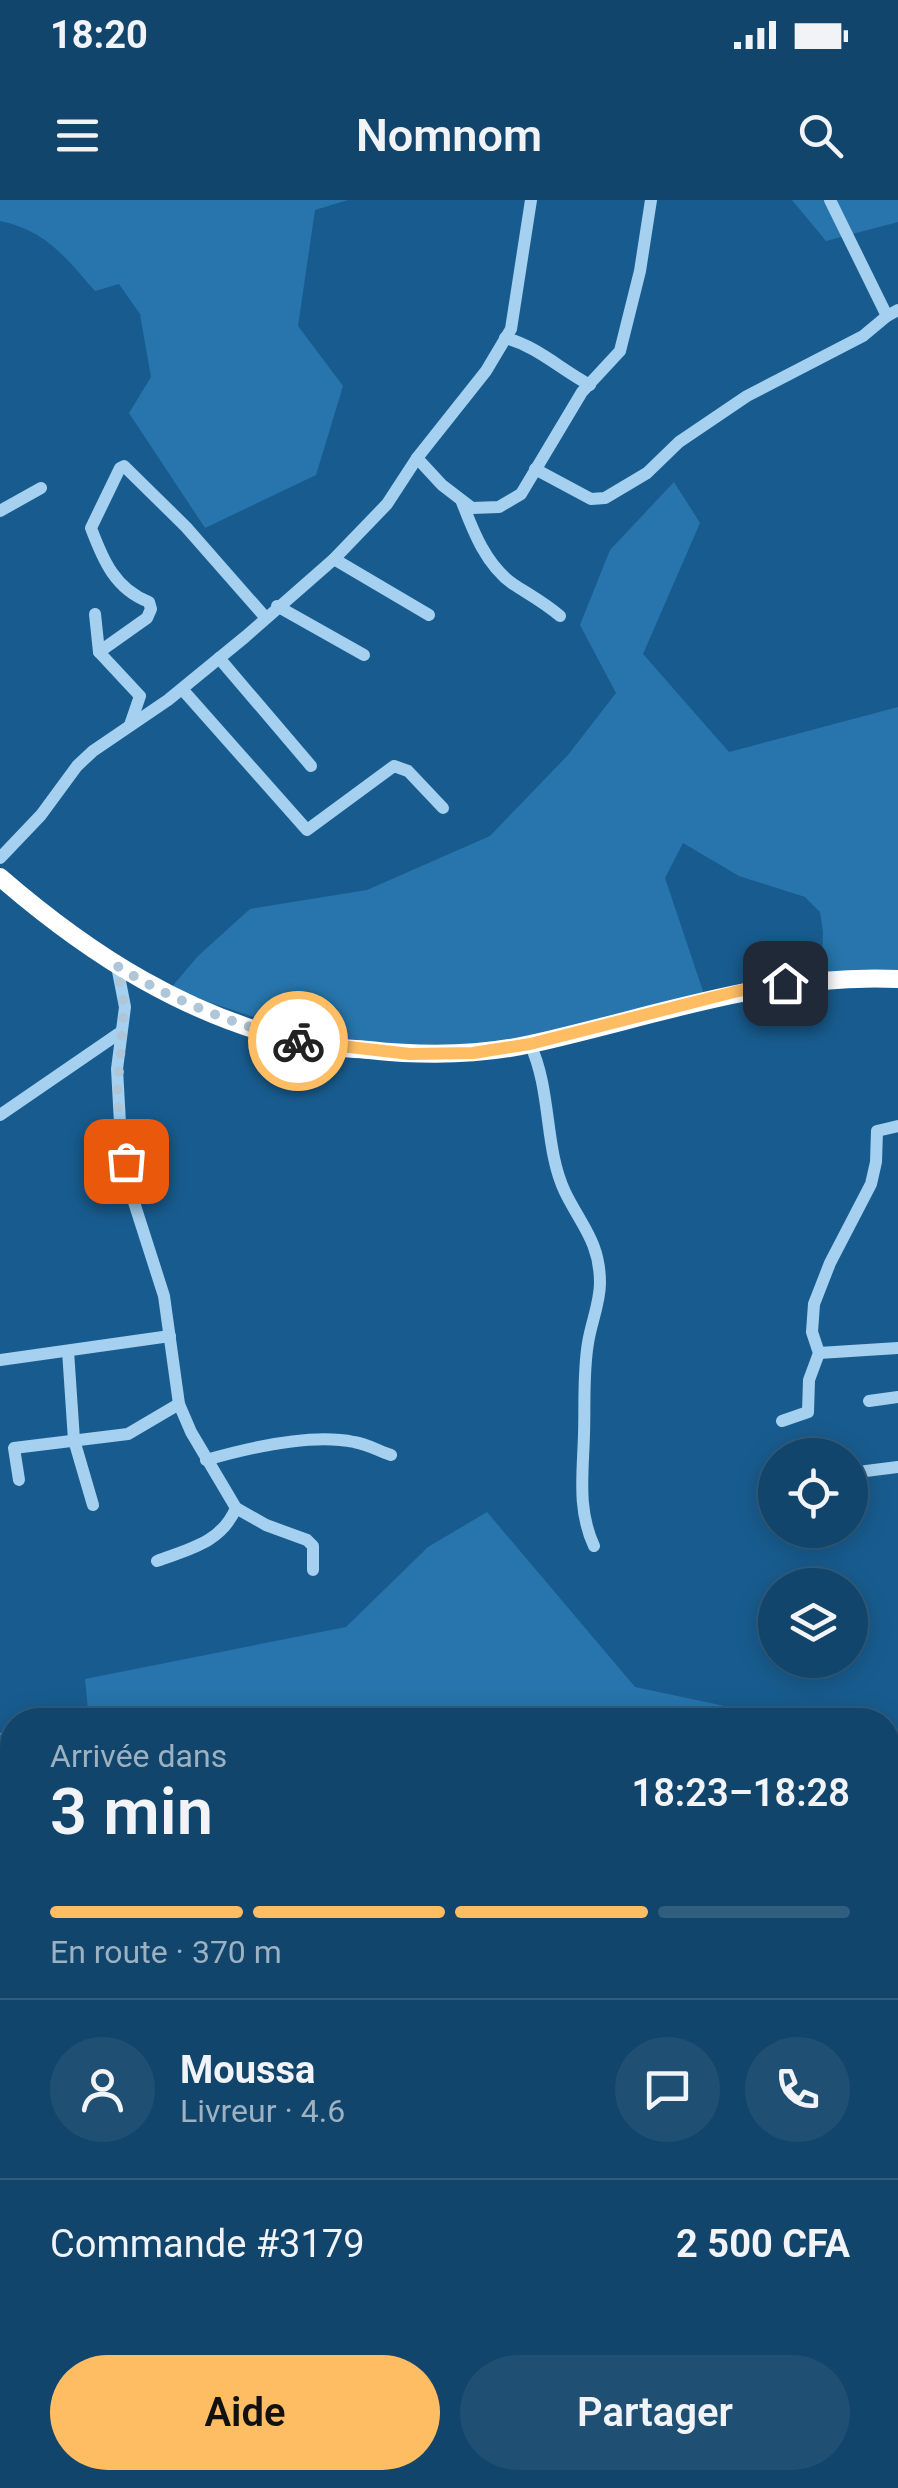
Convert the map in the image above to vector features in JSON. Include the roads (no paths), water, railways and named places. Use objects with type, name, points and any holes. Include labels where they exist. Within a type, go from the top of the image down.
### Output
[{"type":"highway","points":[[0,877],[66,932],[159,990],[232,1022],[311,1045],[410,1054],[473,1053],[530,1044],[738,991],[826,979],[898,979]]},
{"type":"street","points":[[0,858],[41,815],[77,766],[219,658],[334,558],[387,504],[416,458],[486,370],[510,329],[530,200]]},
{"type":"street","points":[[416,458],[472,508],[498,508],[521,494],[561,422],[620,351],[640,271],[651,200]]},
{"type":"street","points":[[535,469],[592,499],[605,498],[647,473],[678,442],[748,396],[863,336],[893,313],[830,200]]},
{"type":"street","points":[[505,338],[526,343],[556,368],[590,384]]},
{"type":"street","points":[[99,652],[147,618],[152,609],[149,602],[130,595],[107,568],[91,528],[124,466],[186,527],[266,617]]},
{"type":"street","points":[[0,510],[41,488]]},
{"type":"street","points":[[461,499],[476,539],[510,582],[539,597],[560,616]]},
{"type":"street","points":[[334,558],[429,615]]},
{"type":"street","points":[[277,606],[364,654]]},
{"type":"street","points":[[94,614],[99,652],[140,696],[130,725]]},
{"type":"street","points":[[219,658],[311,766]]},
{"type":"street","points":[[182,689],[308,830],[394,766],[408,772],[442,808]]},
{"type":"street","points":[[117,966],[124,1007],[117,1096],[126,1161],[139,1223],[164,1296],[180,1404],[206,1460],[236,1508],[266,1526],[307,1540],[313,1546],[314,1570]]},
{"type":"street","points":[[0,1115],[121,1032]]},
{"type":"street","points":[[530,1044],[542,1069],[559,1174],[566,1194],[588,1228],[599,1270],[599,1296],[588,1346],[581,1499],[594,1546]]},
{"type":"street","points":[[782,1421],[808,1412],[809,1380],[819,1353],[812,1332],[814,1304],[830,1262],[870,1184],[876,1162],[877,1131],[898,1126]]},
{"type":"street","points":[[0,1360],[170,1336]]},
{"type":"street","points":[[819,1353],[898,1348]]},
{"type":"street","points":[[68,1351],[74,1440],[94,1505]]},
{"type":"street","points":[[869,1401],[898,1397]]},
{"type":"street","points":[[19,1480],[14,1448],[128,1434],[180,1404]]},
{"type":"street","points":[[206,1460],[244,1448],[293,1442],[348,1441],[391,1455]]},
{"type":"street","points":[[868,1470],[898,1466]]},
{"type":"street","points":[[156,1561],[219,1534],[236,1508]]}]
